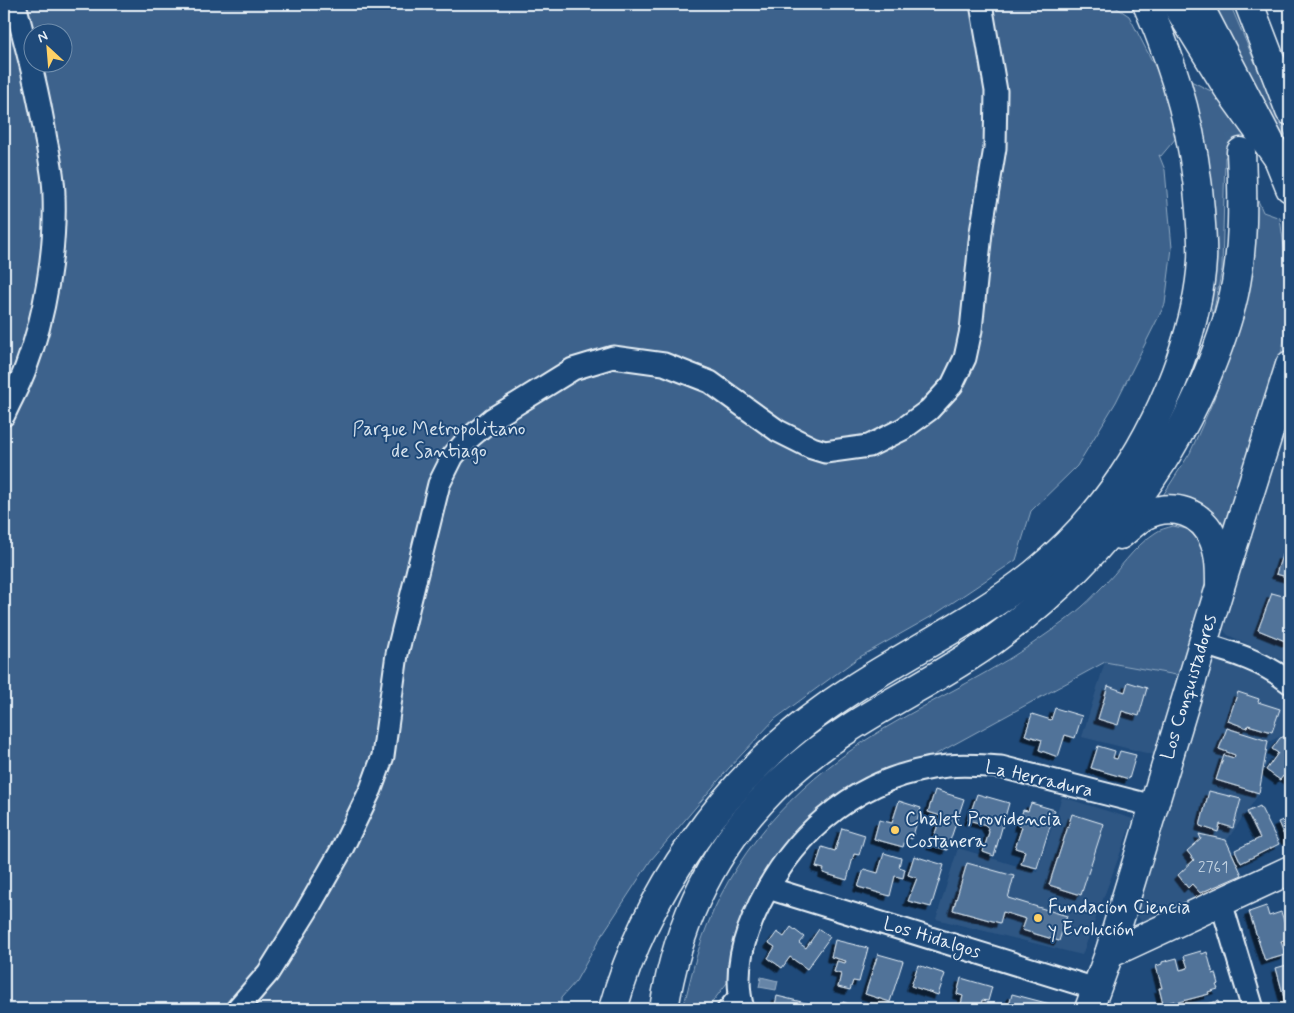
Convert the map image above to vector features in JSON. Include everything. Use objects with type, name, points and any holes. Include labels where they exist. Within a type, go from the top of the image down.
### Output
[{"type":"main road","points":[[613,1009],[622,981],[643,930],[670,880],[683,858],[714,815],[746,779],[779,745],[823,709],[980,612],[1013,590],[1045,564],[1083,527],[1104,502],[1127,470],[1145,440],[1170,387],[1193,321],[1199,292],[1202,249],[1197,174],[1190,140],[1172,68],[1147,4]]},
{"type":"main road","points":[[1176,4],[1227,87],[1278,158]]},
{"type":"main road","points":[[1198,4],[1278,158],[1290,188]]},
{"type":"main road","points":[[1249,4],[1290,111]]},
{"type":"main road","points":[[1058,588],[1098,547],[1144,489],[1177,437],[1207,375],[1225,326],[1237,278],[1243,204],[1241,152]]},
{"type":"main road","name":"Los Conquistadores","points":[[1093,999],[1220,587],[1278,418],[1290,365]]},
{"type":"main road","points":[[664,1009],[676,956],[691,911],[717,859],[734,833],[777,784],[826,744],[851,727],[971,656],[1082,570],[1138,520],[1153,512],[1171,509],[1181,510],[1199,519],[1211,533],[1218,557],[1220,587]]},
{"type":"main road","points":[[1108,954],[1290,870]]},
{"type":"street","points":[[4,415],[26,367],[39,324],[50,271],[54,238],[54,195],[50,158],[40,104],[15,4]]},
{"type":"street","points":[[237,1009],[268,973],[306,912],[341,851],[371,789],[383,756],[397,654],[439,484],[453,456],[466,440],[492,419],[573,369],[613,357],[664,364],[710,382],[778,431],[812,448],[825,452],[869,446],[903,429],[929,410],[952,385],[965,358],[971,330],[981,232],[995,148],[996,91],[981,4]]},
{"type":"street","points":[[1203,644],[1262,664],[1290,682]]},
{"type":"street","name":"La Herradura","points":[[741,999],[741,952],[747,933],[768,888],[810,831],[827,815],[862,793],[889,780],[930,768],[962,765],[1001,767],[1153,806]]},
{"type":"street","name":"Los Hidalgos","points":[[768,888],[1093,999]]},
{"type":"street","points":[[1221,902],[1253,1009]]},
{"type":"lane","points":[[722,1009],[741,999]]},
{"type":"shaded area","points":[[1290,402],[1290,652],[1282,660],[1228,635],[1221,624]]},
{"type":"shaded area","points":[[1218,655],[1290,688],[1290,732],[1268,742],[1259,794],[1227,840],[1247,883],[1151,924],[1141,921],[1135,912],[1211,659]]},
{"type":"shaded area","points":[[1105,662],[1182,676],[1158,756],[1082,737]]},
{"type":"shaded area","points":[[1062,797],[1133,819],[1082,955],[936,919],[958,848],[1037,872]]},
{"type":"shaded area","points":[[761,977],[778,981],[776,990],[759,987]]},
{"type":"green space","name":"Parque Metropolitano de Santiago","points":[[4,4],[1111,4],[1129,16],[1165,86],[1176,138],[1161,156],[1159,155],[1165,170],[1172,248],[1165,304],[1116,402],[1077,466],[1031,511],[1016,560],[934,615],[858,658],[775,719],[729,768],[651,860],[600,938],[576,981],[561,998],[561,1009],[4,1009]]},
{"type":"green space","points":[[1207,4],[1230,4],[1290,145],[1237,61]]},
{"type":"green space","points":[[1185,78],[1213,92],[1233,119],[1254,153],[1225,157],[1222,269],[1213,314],[1209,305]]},
{"type":"green space","points":[[1253,189],[1263,212],[1280,218],[1290,290],[1290,311],[1274,388],[1220,538],[1160,500],[1190,453],[1214,399],[1247,297]]},
{"type":"green space","points":[[1173,526],[1187,529],[1202,543],[1210,581],[1182,676],[1105,662],[929,758],[864,783],[826,804],[805,823],[760,881],[737,927],[729,963],[730,979],[707,1009],[683,1009],[700,946],[721,895],[738,866],[778,813],[827,768],[854,748],[903,718],[1008,660],[1055,628],[1088,601],[1147,539],[1159,530]]},
{"type":"building","points":[[1282,555],[1290,558],[1290,578],[1276,574]]},
{"type":"building","points":[[1272,593],[1290,598],[1290,643],[1258,630]]},
{"type":"building","points":[[1128,682],[1147,688],[1139,716],[1122,711],[1118,725],[1098,719],[1108,686],[1125,692]]},
{"type":"building","points":[[1238,692],[1259,699],[1258,702],[1280,709],[1272,732],[1248,725],[1247,728],[1228,721]]},
{"type":"building","points":[[1055,708],[1082,716],[1075,738],[1065,735],[1058,757],[1039,750],[1042,740],[1025,735],[1032,714],[1051,720]]},
{"type":"building","points":[[1227,728],[1268,741],[1259,793],[1216,780],[1224,755],[1234,758],[1235,755],[1219,749]]},
{"type":"building","points":[[1288,735],[1290,737],[1290,781],[1283,776],[1280,780],[1266,770],[1278,753],[1272,749],[1280,738]]},
{"type":"building","points":[[1098,746],[1115,751],[1113,758],[1117,759],[1120,751],[1136,755],[1129,779],[1091,768]]},
{"type":"building","points":[[935,790],[964,799],[947,850],[931,845],[941,816],[928,812]]},
{"type":"building","points":[[1209,791],[1241,799],[1233,828],[1220,824],[1218,832],[1200,826]]},
{"type":"building","points":[[977,794],[1009,803],[994,856],[983,852],[989,832],[986,825],[968,820]]},
{"type":"building","name":"Chalet Providencia Costanera","points":[[899,801],[921,808],[912,839],[906,837],[903,847],[874,839],[879,820],[892,823]]},
{"type":"building","points":[[1031,803],[1055,810],[1037,868],[1021,864],[1025,851],[1015,848],[1022,827],[1018,826],[1023,810],[1028,811]]},
{"type":"building","points":[[1260,806],[1279,844],[1241,863],[1235,850],[1260,838],[1247,812]]},
{"type":"building","points":[[1072,814],[1104,824],[1081,895],[1049,885]]},
{"type":"building","points":[[1290,817],[1290,839],[1286,840],[1278,822]]},
{"type":"building","points":[[842,828],[865,835],[859,855],[854,854],[847,880],[823,873],[824,869],[816,867],[822,847],[835,851]]},
{"type":"building","points":[[1199,834],[1226,840],[1242,875],[1200,893],[1192,884],[1188,888],[1178,875],[1194,860],[1187,851],[1201,839]]},
{"type":"building","points":[[884,853],[901,858],[899,867],[905,869],[903,878],[895,876],[890,896],[858,887],[864,869],[878,873]]},
{"type":"building","points":[[914,856],[944,865],[931,907],[908,901],[917,878],[908,875]]},
{"type":"building","points":[[967,863],[1014,876],[1008,898],[1067,916],[1059,941],[1022,930],[1026,919],[1003,912],[1000,923],[953,910]]},
{"type":"building","points":[[1266,906],[1269,916],[1281,912],[1290,938],[1281,941],[1285,955],[1265,961],[1249,912]]},
{"type":"building","points":[[791,927],[804,937],[799,943],[806,948],[819,929],[830,937],[807,969],[790,957],[782,968],[768,958],[775,947],[769,943],[777,932],[784,937]]},
{"type":"building","points":[[835,940],[868,948],[859,982],[853,981],[850,990],[838,987],[841,974],[834,972],[837,961],[845,963],[846,961],[831,957]]},
{"type":"building","points":[[1201,951],[1202,954],[1207,952],[1213,974],[1216,973],[1219,984],[1216,985],[1218,989],[1208,992],[1209,994],[1175,1003],[1174,1001],[1163,1004],[1159,988],[1162,988],[1156,966],[1162,964],[1162,962],[1177,958],[1180,970],[1188,968],[1184,956]]},
{"type":"building","points":[[878,954],[903,961],[890,1002],[865,994]]},
{"type":"building","points":[[1290,964],[1290,1008],[1287,1009],[1276,968]]},
{"type":"building","points":[[918,965],[945,974],[938,995],[911,986]]},
{"type":"building","points":[[961,978],[992,987],[988,1001],[982,1000],[980,1009],[946,1009],[947,1004],[960,1008],[963,996],[957,994]]},
{"type":"building","points":[[1012,994],[1050,1004],[1048,1009],[1018,1009],[1009,1006]]},
{"type":"building","points":[[777,996],[810,1004],[809,1009],[774,1009]]},
{"type":"building","points":[[1218,1001],[1220,1009],[1196,1009],[1196,1007]]},
{"type":"building","points":[[843,1002],[858,1007],[858,1009],[841,1009]]},
{"type":"tunnel","points":[[1214,4],[1224,44]]},
{"type":"tunnel","points":[[1234,91],[1239,121],[1241,152]]},
{"type":"place","name":"Chalet Providencia Costanera","points":[[895,830]]},
{"type":"place","name":"Fundacion Ciencia y Evolución","points":[[1038,918]]}]
